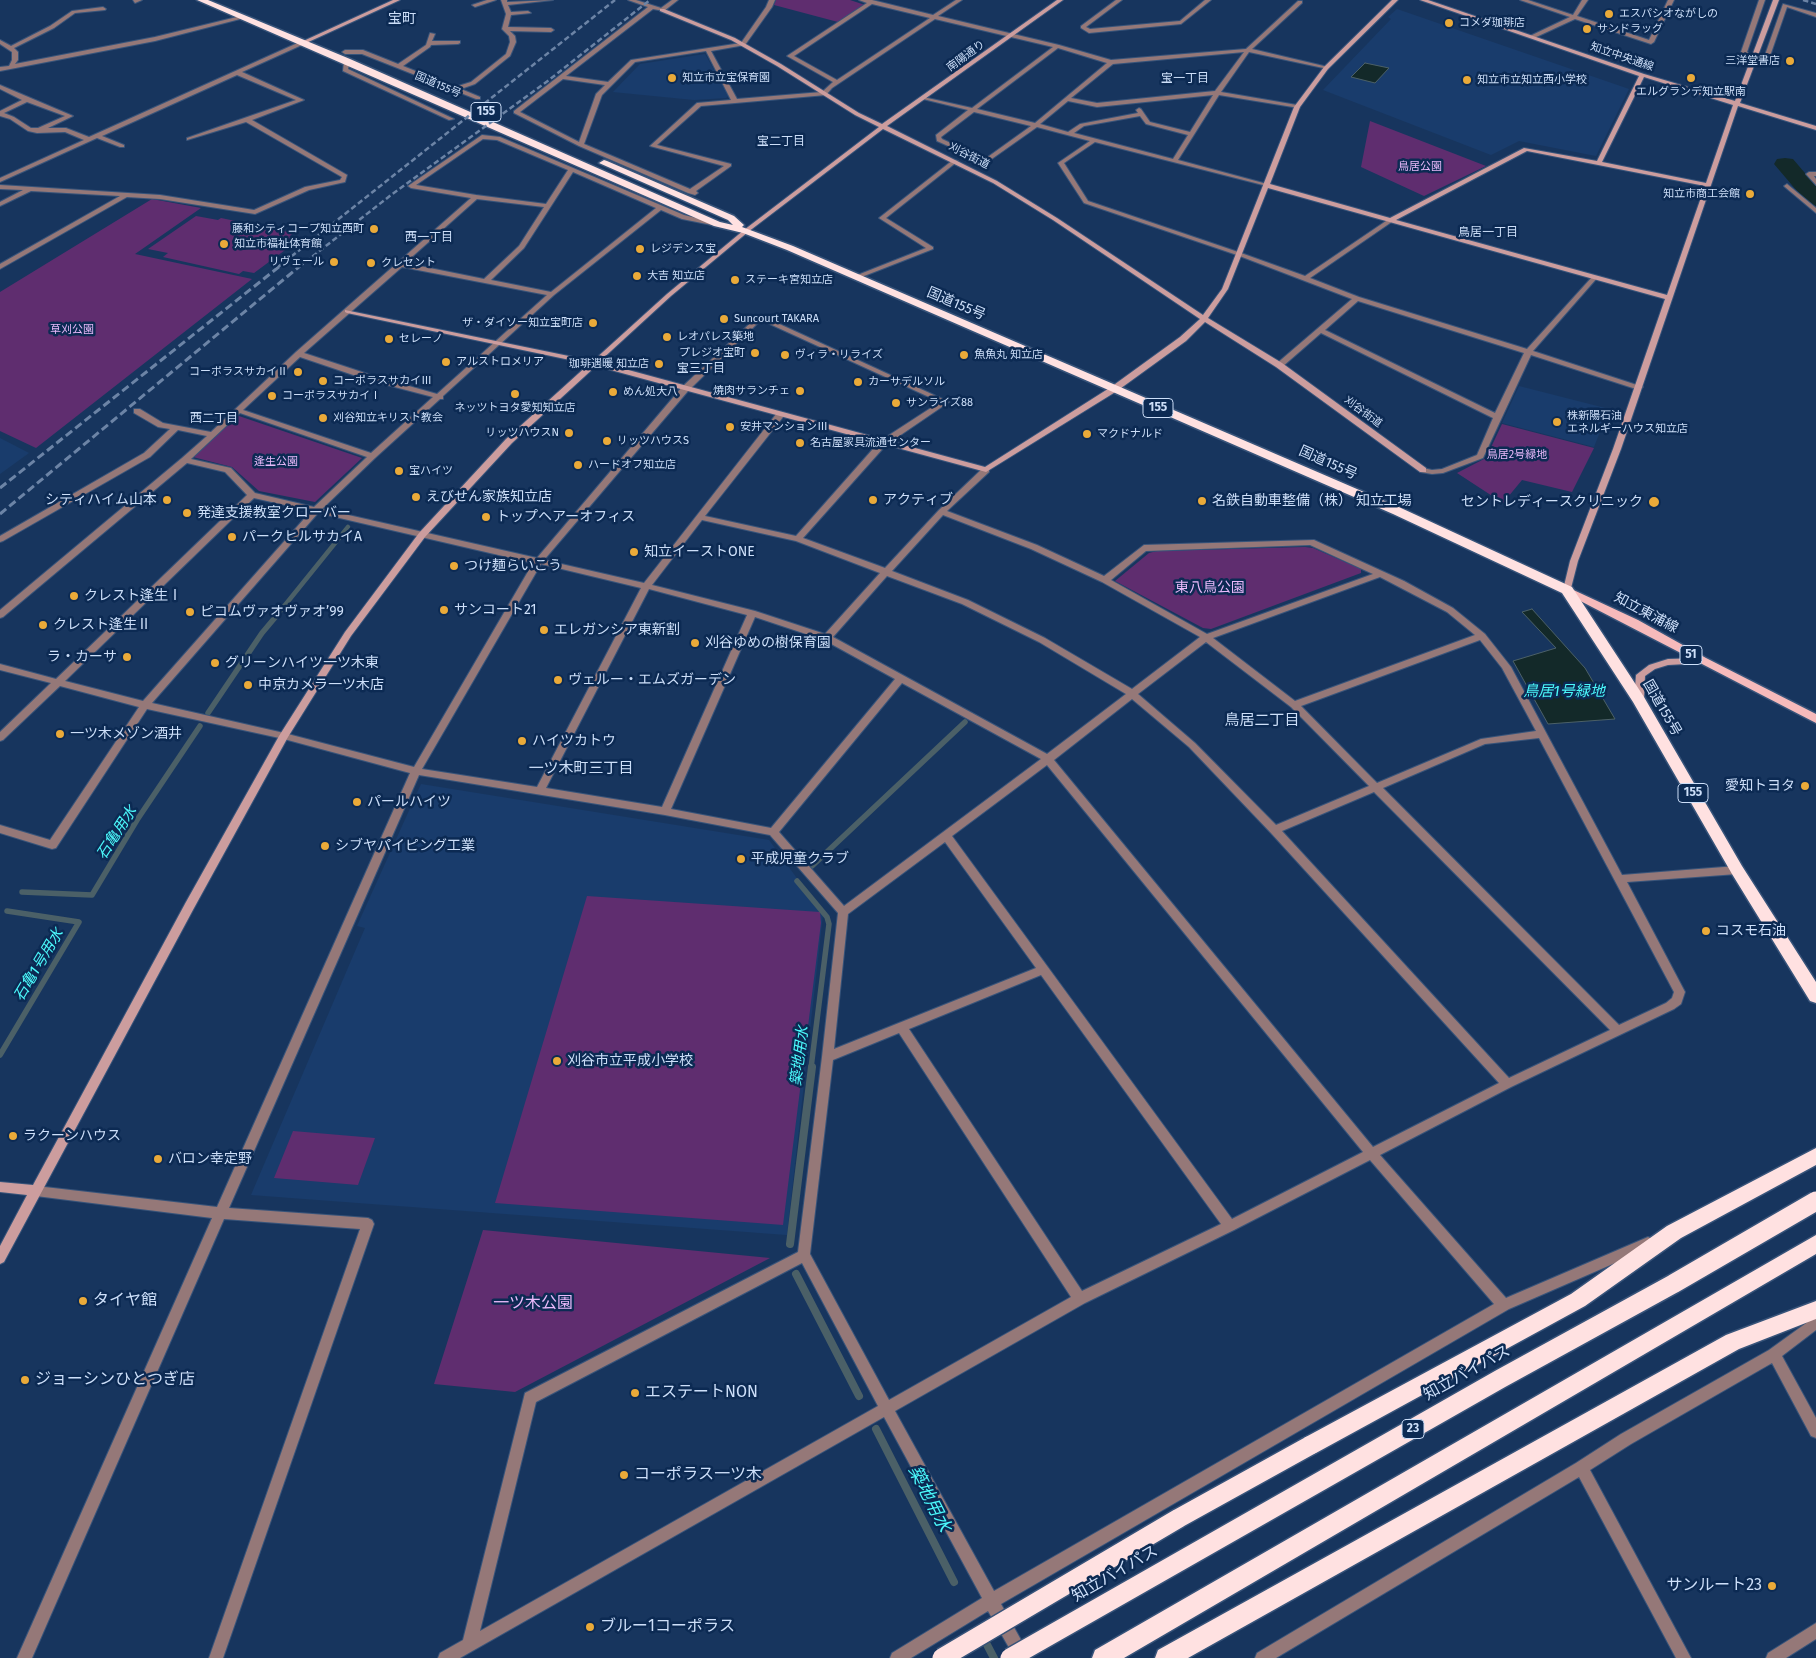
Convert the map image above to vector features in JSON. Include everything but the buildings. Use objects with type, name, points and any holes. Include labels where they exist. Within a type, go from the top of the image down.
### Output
[{"type":"highway","name":"国道155号","points":[[201,0],[302,43],[346,56],[527,130]]},
{"type":"highway","name":"国道155号","points":[[222,0],[313,38],[346,56],[717,224],[746,231],[857,278],[1397,511],[1567,590],[1639,700],[1737,870],[1816,996]]},
{"type":"highway","name":"国道155号","points":[[545,138],[731,218],[746,231]]},
{"type":"highway","points":[[942,1658],[1179,1518],[1578,1300],[1674,1232],[1816,1156]]},
{"type":"highway","name":"知立バイパス","points":[[1010,1658],[1500,1379],[1673,1284],[1816,1201]]},
{"type":"highway","points":[[1103,1658],[1816,1244]]},
{"type":"highway","points":[[1166,1658],[1733,1342],[1816,1310]]},
{"type":"main road","name":"知立東浦線","points":[[1567,590],[1634,622],[1702,661],[1816,719]]},
{"type":"street","points":[[0,180],[397,0]]},
{"type":"street","points":[[475,5],[493,0]]},
{"type":"street","points":[[505,29],[509,14],[505,2],[550,0]]},
{"type":"street","name":"刈谷街道","points":[[631,0],[662,10],[743,44],[882,127],[955,161],[994,182],[1050,216],[1204,319],[1291,373],[1423,470],[1432,472],[1443,471],[1480,456],[1497,417]]},
{"type":"street","points":[[662,10],[675,0]]},
{"type":"street","points":[[581,145],[599,94],[633,62],[743,44],[772,0]]},
{"type":"street","points":[[862,0],[1057,46],[1111,62],[1248,50],[1326,68]]},
{"type":"street","points":[[652,7],[516,112],[581,145],[692,192],[729,165],[653,146],[699,104],[824,94],[837,82],[959,0]]},
{"type":"street","name":"南陽通り","points":[[0,1258],[284,736],[348,634],[422,535],[509,441],[669,295],[746,231],[882,127],[1060,0]]},
{"type":"street","points":[[1119,0],[1082,27],[1089,31],[1181,22],[1208,0]]},
{"type":"street","points":[[1175,161],[1217,93],[1248,50],[1300,2],[1291,0]]},
{"type":"street","points":[[827,638],[942,512],[986,470],[1114,389],[1183,339],[1204,319],[1225,289],[1297,107],[1326,68],[1395,0]]},
{"type":"street","name":"知立中央通線","points":[[1423,0],[1642,75],[1816,128]]},
{"type":"street","points":[[1523,0],[1651,42],[1671,0]]},
{"type":"street","points":[[1532,37],[1574,16],[1585,0]]},
{"type":"street","points":[[1753,60],[1744,52],[1762,0]]},
{"type":"street","points":[[1567,590],[1574,561],[1639,386],[1736,105],[1776,0]]},
{"type":"street","points":[[837,82],[790,56],[872,2]]},
{"type":"street","points":[[1753,60],[1767,56],[1785,4],[1816,15]]},
{"type":"street","points":[[11,48],[52,27],[74,12],[104,9]]},
{"type":"street","points":[[509,14],[528,13]]},
{"type":"street","points":[[0,69],[155,39],[241,18]]},
{"type":"street","points":[[1766,25],[1777,27]]},
{"type":"street","points":[[505,29],[551,30]]},
{"type":"street","points":[[455,89],[473,83],[508,55],[513,42],[512,36],[505,29]]},
{"type":"street","points":[[400,66],[429,43],[432,34]]},
{"type":"street","points":[[1750,36],[1761,38]]},
{"type":"street","points":[[0,42],[15,52],[15,60],[10,68]]},
{"type":"street","points":[[429,43],[458,42]]},
{"type":"street","points":[[1057,46],[938,136],[939,140],[986,161],[1036,125],[1111,62]]},
{"type":"street","points":[[708,50],[735,101]]},
{"type":"street","points":[[451,119],[345,70],[346,56],[363,52],[478,98]]},
{"type":"street","points":[[189,139],[301,100],[238,73]]},
{"type":"street","points":[[1599,163],[1642,75]]},
{"type":"street","points":[[562,77],[610,84]]},
{"type":"street","points":[[0,87],[27,100],[70,116],[37,131]]},
{"type":"street","points":[[1067,99],[1096,105],[1217,93],[1297,107]]},
{"type":"street","points":[[925,98],[1265,185],[1670,298]]},
{"type":"street","points":[[0,114],[27,100]]},
{"type":"street","points":[[1133,102],[1148,123],[1192,134]]},
{"type":"street","points":[[0,114],[12,118],[30,130],[66,130],[122,146]]},
{"type":"street","points":[[1069,134],[1082,125],[1142,114]]},
{"type":"street","points":[[0,187],[160,196],[255,212],[307,188],[343,180],[345,176],[247,120]]},
{"type":"street","points":[[548,206],[411,186],[482,137],[498,138],[682,217],[717,224]]},
{"type":"street","points":[[1095,140],[1061,163],[1086,202],[1239,254],[1358,298],[1639,386]]},
{"type":"street","points":[[1305,279],[1390,220],[1526,149],[1709,185]]},
{"type":"street","points":[[857,278],[931,248],[882,218],[955,161]]},
{"type":"street","points":[[487,280],[522,247],[571,170]]},
{"type":"street","points":[[1816,174],[1809,174],[1816,183]]},
{"type":"street","points":[[1787,186],[1816,211]]},
{"type":"street","points":[[0,204],[29,190]]},
{"type":"street","points":[[0,266],[126,194]]},
{"type":"street","points":[[0,615],[185,460],[237,410],[476,197]]},
{"type":"street","points":[[0,829],[52,845],[145,705],[316,510],[372,456],[440,397],[552,294],[660,208]]},
{"type":"street","points":[[400,264],[552,294]]},
{"type":"street","points":[[1320,330],[1497,417],[1529,351],[1595,277]]},
{"type":"street","points":[[1279,365],[1358,298]]},
{"type":"street","points":[[347,311],[593,363],[986,470]]},
{"type":"street","points":[[24,1658],[416,771],[538,562],[686,389],[760,317],[945,402],[883,443],[798,539]]},
{"type":"street","points":[[299,354],[371,378],[440,397]]},
{"type":"street","points":[[137,410],[162,426],[211,434]]},
{"type":"street","points":[[237,410],[372,456]]},
{"type":"street","points":[[539,792],[646,586],[780,415]]},
{"type":"street","points":[[0,539],[147,455],[176,428]]},
{"type":"street","points":[[185,460],[228,470],[252,495],[646,586],[752,613],[827,638],[1048,758],[1371,1153],[1504,1305]]},
{"type":"street","points":[[0,738],[252,495]]},
{"type":"street","points":[[942,512],[1034,547],[1105,580],[1206,637],[1294,705],[1618,1031]]},
{"type":"street","points":[[700,517],[798,539],[973,606],[1042,640],[1131,693],[1192,745],[1275,830],[1507,1084]]},
{"type":"street","points":[[445,1658],[1080,1299],[1230,1226],[1507,1084],[1670,1006],[1676,1000],[1680,992],[1506,667],[1482,636],[1450,610],[1426,595],[1311,542],[1144,548],[1105,580]]},
{"type":"street","points":[[843,912],[946,836],[1206,637],[1380,574]]},
{"type":"street","points":[[665,811],[752,613]]},
{"type":"street","points":[[1294,705],[1482,636]]},
{"type":"street","points":[[1639,700],[1641,675],[1652,667],[1668,662],[1702,661]]},
{"type":"street","points":[[0,667],[145,705],[284,736],[416,771],[665,811],[773,832],[843,912],[804,1255],[990,1601],[1023,1658]]},
{"type":"street","points":[[773,832],[901,678]]},
{"type":"street","points":[[1275,830],[1484,741],[1541,734]]},
{"type":"street","points":[[946,836],[1230,1226]]},
{"type":"street","points":[[1619,879],[1737,870]]},
{"type":"street","points":[[828,1057],[1043,970]]},
{"type":"street","points":[[902,1028],[1080,1299]]},
{"type":"street","points":[[0,1187],[221,1213],[368,1224],[216,1658]]},
{"type":"street","points":[[897,1658],[990,1601],[1504,1305],[1674,1232]]},
{"type":"street","points":[[469,1644],[530,1398],[804,1255]]},
{"type":"street","points":[[1262,1658],[1581,1468],[1626,1439],[1774,1354],[1816,1322]]},
{"type":"street","points":[[1774,1354],[1816,1431]]},
{"type":"street","points":[[1581,1468],[1684,1658]]},
{"type":"street","points":[[1773,1658],[1816,1630]]},
{"type":"shaded area","name":"知立市立知立西小学校","points":[[1397,9],[1629,89],[1596,156],[1519,141],[1491,155],[1323,90],[1391,19],[1388,17]]},
{"type":"shaded area","name":"知立市立宝保育園","points":[[705,54],[729,96],[726,98],[694,100],[613,92],[640,64]]},
{"type":"shaded area","name":"株新陽石油 エネルギーハウス知立店","points":[[1519,386],[1609,409],[1594,447],[1502,423]]},
{"type":"shaded area","points":[[0,438],[29,453],[0,474]]},
{"type":"shaded area","name":"刈谷市立平成小学校","points":[[421,784],[769,840],[823,914],[787,1235],[251,1195],[365,928],[357,926]]},
{"type":"green space","points":[[776,0],[850,0],[865,5],[838,22],[774,5]]},
{"type":"green space","name":"鳥居公園","points":[[1370,121],[1486,166],[1424,196],[1361,167]]},
{"type":"green space","name":"草刈公園","points":[[152,199],[201,208],[135,254],[252,279],[36,448],[0,431],[0,292]]},
{"type":"green space","name":"知立市福祉体育館","points":[[196,216],[218,220],[221,218],[293,233],[289,237],[300,239],[254,273],[243,271],[239,274],[163,257],[168,253],[148,249]]},
{"type":"green space","name":"逢生公園","points":[[236,415],[362,458],[315,502],[259,491],[232,467],[193,457]]},
{"type":"green space","name":"鳥居2号緑地","points":[[1502,424],[1594,448],[1572,492],[1522,480],[1503,503],[1457,473],[1486,458]]},
{"type":"green space","name":"東八鳥公園","points":[[1313,548],[1361,569],[1361,573],[1211,629],[1203,628],[1115,581],[1149,553],[1157,551]]},
{"type":"green space","points":[[587,896],[820,912],[821,923],[783,1225],[495,1203]]},
{"type":"green space","points":[[293,1131],[375,1138],[358,1185],[274,1178]]},
{"type":"green space","name":"一ツ木公園","points":[[483,1230],[770,1258],[515,1392],[434,1384]]},
{"type":"water","points":[[1365,63],[1389,68],[1375,83],[1351,77]]},
{"type":"water","name":"鳥居1号緑地","points":[[1532,609],[1585,668],[1615,719],[1548,724],[1513,661],[1556,648],[1522,612]]},
{"type":"waterway","points":[[1785,164],[1816,199]]},
{"type":"waterway","name":"石亀用水","points":[[277,615],[348,527]]},
{"type":"waterway","name":"石亀用水","points":[[208,713],[262,633],[278,614]]},
{"type":"waterway","name":"築地用水","points":[[812,866],[965,722]]},
{"type":"waterway","name":"石亀用水","points":[[22,892],[92,895],[137,820],[200,726]]},
{"type":"waterway","name":"築地用水","points":[[797,881],[827,917],[829,924],[811,1068]]},
{"type":"waterway","name":"石亀1号用水","points":[[0,1055],[79,922],[7,911]]},
{"type":"waterway","name":"築地用水","points":[[790,1244],[812,1067]]},
{"type":"waterway","name":"築地用水","points":[[796,1274],[859,1396]]},
{"type":"waterway","name":"築地用水","points":[[876,1429],[954,1582]]},
{"type":"waterway","name":"築地用水","points":[[983,1637],[994,1658]]},
{"type":"railway","points":[[278,267],[615,0]]},
{"type":"railway","points":[[299,267],[391,195],[549,80],[650,0]]},
{"type":"railway","points":[[1803,0],[1816,4]]},
{"type":"railway","points":[[0,488],[280,266]]},
{"type":"railway","points":[[0,514],[300,266]]},
{"type":"place","name":"エスパシオながしの","points":[[1609,14]]},
{"type":"place","name":"コメダ珈琲店","points":[[1449,23]]},
{"type":"place","name":"サンドラッグ","points":[[1587,29]]},
{"type":"place","name":"三洋堂書店","points":[[1790,61]]},
{"type":"place","name":"知立市立宝保育園","points":[[672,78]]},
{"type":"place","name":"エルグランデ知立駅南","points":[[1691,78]]},
{"type":"place","name":"知立市立知立西小学校","points":[[1467,80]]},
{"type":"place","name":"知立市商工会館","points":[[1750,194]]},
{"type":"place","name":"藤和シティコープ知立西町","points":[[374,229]]},
{"type":"place","name":"知立市福祉体育館","points":[[224,244]]},
{"type":"place","name":"レジデンス宝","points":[[640,249]]},
{"type":"place","name":"リヴェール","points":[[334,262]]},
{"type":"place","name":"クレセント","points":[[371,263]]},
{"type":"place","name":"大吉 知立店","points":[[637,276]]},
{"type":"place","name":"ステーキ宮知立店","points":[[735,280]]},
{"type":"place","name":"Suncourt TAKARA","points":[[724,319]]},
{"type":"place","name":"ザ・ダイソー知立宝町店","points":[[593,323]]},
{"type":"place","name":"レオパレス築地","points":[[667,337]]},
{"type":"place","name":"セレーノ","points":[[389,339]]},
{"type":"place","name":"プレジオ宝町","points":[[755,353]]},
{"type":"place","name":"ヴィラ・リライズ","points":[[785,355]]},
{"type":"place","name":"魚魚丸 知立店","points":[[964,355]]},
{"type":"place","name":"アルストロメリア","points":[[446,362]]},
{"type":"place","name":"珈琲遇暖 知立店","points":[[659,364]]},
{"type":"place","name":"コーポラスサカイⅡ","points":[[298,372]]},
{"type":"place","name":"コーポラスサカイⅢ","points":[[323,381]]},
{"type":"place","name":"カーサデルソル","points":[[858,382]]},
{"type":"place","name":"焼肉サランチェ","points":[[800,391]]},
{"type":"place","name":"めん処大八","points":[[613,392]]},
{"type":"place","name":"ネッツトヨタ愛知知立店","points":[[515,394]]},
{"type":"place","name":"コーポラスサカイⅠ","points":[[272,396]]},
{"type":"place","name":"サンライズ88","points":[[896,403]]},
{"type":"place","name":"刈谷知立キリスト教会","points":[[323,418]]},
{"type":"place","name":"株新陽石油 エネルギーハウス知立店","points":[[1557,422]]},
{"type":"place","name":"安井マンションⅢ","points":[[730,427]]},
{"type":"place","name":"リッツハウスN","points":[[569,433]]},
{"type":"place","name":"マクドナルド","points":[[1087,434]]},
{"type":"place","name":"リッツハウスS","points":[[607,441]]},
{"type":"place","name":"名古屋家具流通センター","points":[[800,443]]},
{"type":"place","name":"ハードオフ知立店","points":[[578,465]]},
{"type":"place","name":"宝ハイツ","points":[[399,471]]},
{"type":"place","name":"えびせん家族知立店","points":[[416,497]]},
{"type":"place","name":"シティハイム山本","points":[[167,500]]},
{"type":"place","name":"アクティブ","points":[[873,500]]},
{"type":"place","name":"名鉄自動車整備（株） 知立工場","points":[[1202,501]]},
{"type":"place","name":"セントレディースクリニック","points":[[1654,502]]},
{"type":"place","name":"発達支援教室クローバー","points":[[187,513]]},
{"type":"place","name":"トップヘアーオフィス","points":[[486,517]]},
{"type":"place","name":"パークヒルサカイA","points":[[232,537]]},
{"type":"place","name":"知立イーストONE","points":[[634,552]]},
{"type":"place","name":"つけ麺らいこう","points":[[454,566]]},
{"type":"place","name":"クレスト逢生Ⅰ","points":[[74,596]]},
{"type":"place","name":"サンコート21","points":[[444,610]]},
{"type":"place","name":"ピコムヴァオヴァオ’99","points":[[190,612]]},
{"type":"place","name":"クレスト逢生Ⅱ","points":[[43,625]]},
{"type":"place","name":"エレガンシア東新割","points":[[544,630]]},
{"type":"place","name":"刈谷ゆめの樹保育園","points":[[695,643]]},
{"type":"place","name":"ラ・カーサ","points":[[127,657]]},
{"type":"place","name":"グリーンハイツ一ツ木東","points":[[215,663]]},
{"type":"place","name":"ヴェルー・エムズガーデン","points":[[558,680]]},
{"type":"place","name":"中京カメラ一ツ木店","points":[[248,685]]},
{"type":"place","name":"一ツ木メゾン酒井","points":[[60,734]]},
{"type":"place","name":"ハイツカトウ","points":[[522,741]]},
{"type":"place","name":"愛知トヨタ","points":[[1805,786]]},
{"type":"place","name":"パールハイツ","points":[[357,802]]},
{"type":"place","name":"シブヤパイピング工業","points":[[325,846]]},
{"type":"place","name":"平成児童クラブ","points":[[741,859]]},
{"type":"place","name":"コスモ石油","points":[[1706,931]]},
{"type":"place","name":"刈谷市立平成小学校","points":[[557,1061]]},
{"type":"place","name":"ラクーンハウス","points":[[13,1136]]},
{"type":"place","name":"バロン幸定野","points":[[158,1159]]},
{"type":"place","name":"タイヤ館","points":[[83,1301]]},
{"type":"place","name":"ジョーシンひとつぎ店","points":[[25,1380]]},
{"type":"place","name":"エステートNON","points":[[635,1393]]},
{"type":"place","name":"コーポラス一ツ木","points":[[624,1475]]},
{"type":"place","name":"サンルート23","points":[[1772,1586]]},
{"type":"place","name":"ブルー1コーポラス","points":[[590,1627]]},
{"type":"district","name":"宝町","points":[[402,19]]},
{"type":"district","name":"宝一丁目","points":[[1185,79]]},
{"type":"district","name":"宝二丁目","points":[[781,142]]},
{"type":"district","name":"鳥居一丁目","points":[[1488,233]]},
{"type":"district","name":"西一丁目","points":[[429,238]]},
{"type":"district","name":"宝三丁目","points":[[701,369]]},
{"type":"district","name":"西二丁目","points":[[214,419]]},
{"type":"district","name":"鳥居二丁目","points":[[1262,721]]},
{"type":"district","name":"一ツ木町三丁目","points":[[581,769]]}]
